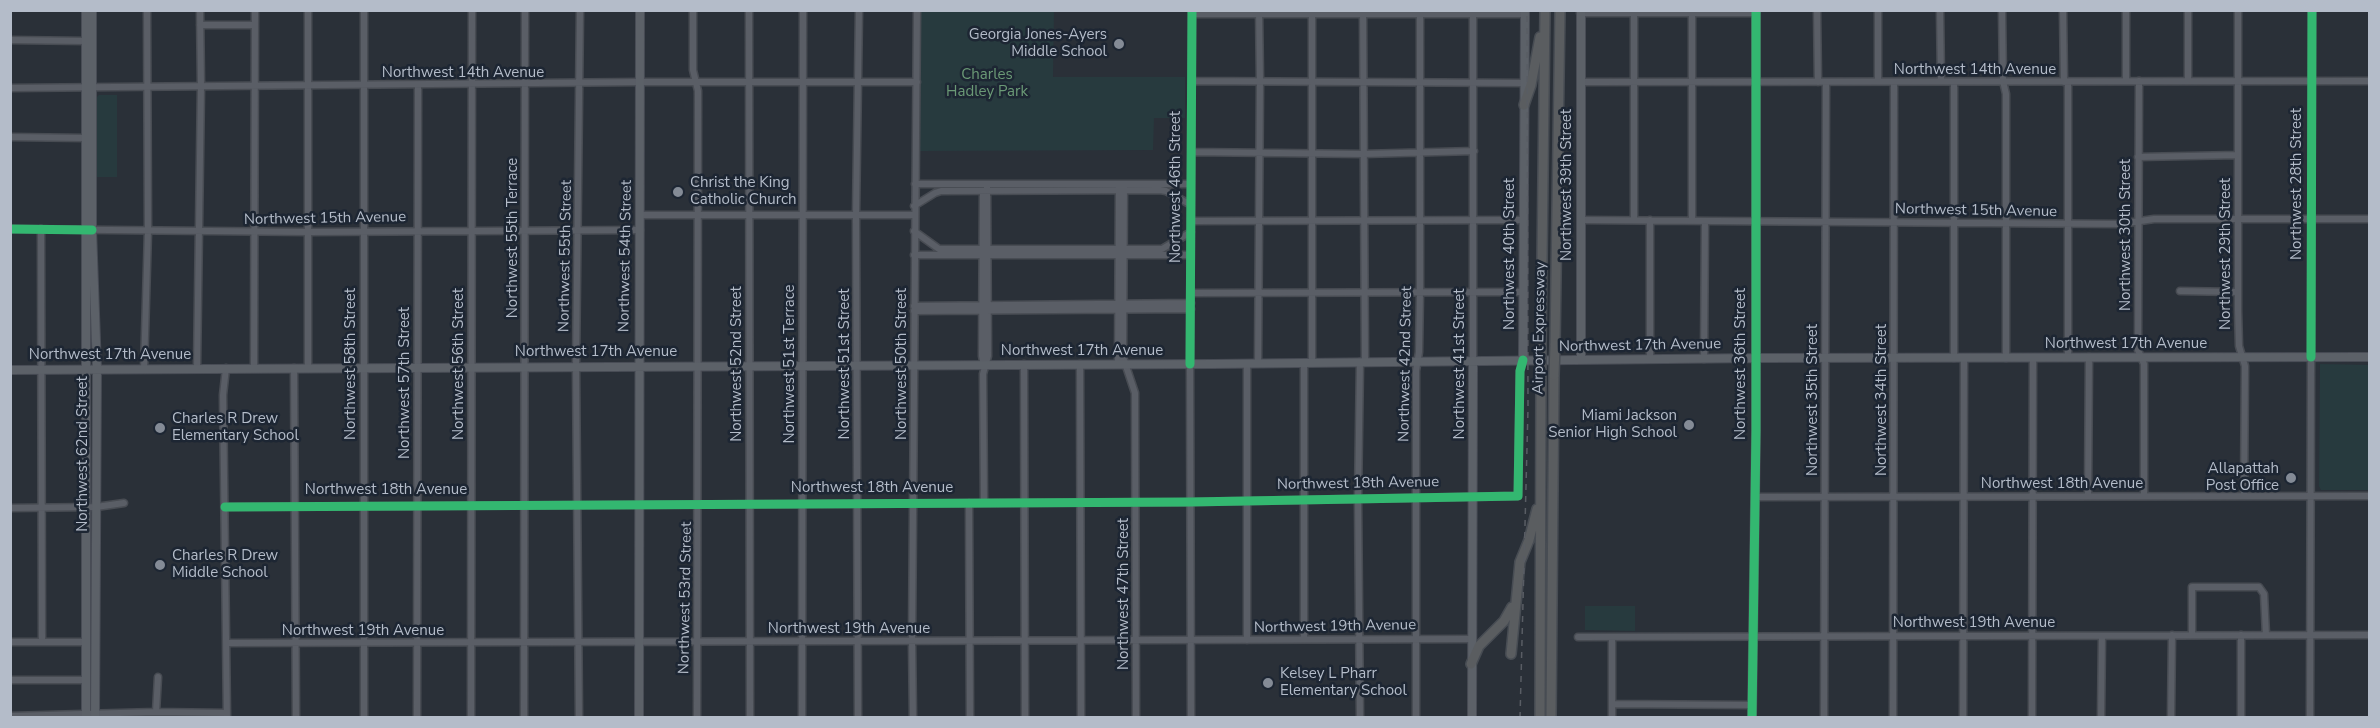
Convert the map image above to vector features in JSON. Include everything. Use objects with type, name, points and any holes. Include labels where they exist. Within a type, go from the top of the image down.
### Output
[{"type":"highway","points":[[1524,105],[1533,73],[1544,10]]},
{"type":"highway","name":"Airport Expressway","points":[[1540,717],[1544,10]]},
{"type":"highway","name":"Airport Expressway","points":[[1553,717],[1554,375],[1560,10]]},
{"type":"highway","points":[[1510,654],[1520,562],[1533,526],[1541,492]]},
{"type":"highway","points":[[1471,664],[1479,646],[1509,614],[1516,594]]},
{"type":"main road","name":"Northwest 62nd Street","points":[[86,10],[89,87],[86,716]]},
{"type":"main road","name":"Northwest 62nd Street","points":[[92,10],[86,138],[97,369],[95,716]]},
{"type":"main road","name":"Northwest 54th Street","points":[[639,717],[640,10]]},
{"type":"main road","name":"Northwest 40th Street","points":[[1523,360],[1525,12]]},
{"type":"main road","name":"Northwest 39th Street","points":[[1581,12],[1581,360]]},
{"type":"main road","name":"Northwest 36th Street","points":[[1752,717],[1756,358],[1756,12]]},
{"type":"main road","name":"Northwest 17th Avenue","points":[[10,370],[639,365],[1190,364],[1756,358],[2370,357]]},
{"type":"main road","name":"Northwest 41st Street","points":[[1472,717],[1473,361]]},
{"type":"street","points":[[144,369],[148,231],[147,10]]},
{"type":"street","points":[[197,368],[200,232],[200,10]]},
{"type":"street","points":[[254,368],[255,10]]},
{"type":"street","points":[[308,10],[308,368]]},
{"type":"street","name":"Northwest 58th Street","points":[[364,10],[364,717]]},
{"type":"street","name":"Northwest 56th Street","points":[[471,717],[472,10]]},
{"type":"street","name":"Northwest 55th Terrace","points":[[524,717],[525,10]]},
{"type":"street","name":"Northwest 55th Street","points":[[579,717],[576,366],[580,10]]},
{"type":"street","name":"Northwest 53rd Street","points":[[693,10],[693,70],[698,91],[697,717]]},
{"type":"street","name":"Northwest 52nd Street","points":[[749,10],[750,717]]},
{"type":"street","name":"Northwest 51st Terrace","points":[[802,717],[801,365],[804,215],[801,83],[803,10]]},
{"type":"street","name":"Northwest 51st Street","points":[[858,717],[856,215],[859,10]]},
{"type":"street","name":"Northwest 50th Street","points":[[913,717],[914,206],[917,10]]},
{"type":"street","points":[[1817,10],[1818,82]]},
{"type":"street","points":[[1878,10],[1878,81]]},
{"type":"street","points":[[1940,10],[1941,81]]},
{"type":"street","points":[[2002,10],[2003,81],[2006,94],[2006,357]]},
{"type":"street","points":[[2063,10],[2069,224],[2068,357]]},
{"type":"street","points":[[2126,10],[2126,81]]},
{"type":"street","points":[[2188,10],[2188,81]]},
{"type":"street","name":"Northwest 29th Street","points":[[2238,10],[2237,292],[2239,346],[2245,366],[2244,496]]},
{"type":"street","name":"Northwest 28th Street","points":[[2310,717],[2312,10]]},
{"type":"street","points":[[1192,12],[1525,12]]},
{"type":"street","name":"Northwest 46th Street","points":[[1191,717],[1192,12]]},
{"type":"street","points":[[1258,363],[1259,12]]},
{"type":"street","points":[[1304,639],[1304,500],[1308,363],[1313,293],[1312,12]]},
{"type":"street","points":[[1360,717],[1358,499],[1366,292],[1363,221],[1363,12]]},
{"type":"street","name":"Northwest 42nd Street","points":[[1416,717],[1420,12]]},
{"type":"street","name":"Northwest 41st Street","points":[[1473,12],[1473,361]]},
{"type":"street","points":[[1581,12],[1756,12]]},
{"type":"street","points":[[1634,12],[1634,219]]},
{"type":"street","points":[[1692,12],[1692,220]]},
{"type":"street","points":[[200,25],[255,25]]},
{"type":"street","points":[[10,40],[86,41]]},
{"type":"street","points":[[1192,81],[1524,83]]},
{"type":"street","name":"Northwest 30th Street","points":[[2139,81],[2138,350],[2144,364],[2144,496]]},
{"type":"street","name":"Northwest 14th Avenue","points":[[1581,82],[2370,81]]},
{"type":"street","name":"Northwest 14th Avenue","points":[[10,88],[640,82],[916,82]]},
{"type":"street","name":"Northwest 35th Street","points":[[1824,717],[1826,82]]},
{"type":"street","name":"Northwest 34th Street","points":[[1893,717],[1894,82]]},
{"type":"street","points":[[1954,82],[1954,358]]},
{"type":"street","name":"Northwest 57th Street","points":[[417,717],[418,85]]},
{"type":"street","points":[[10,137],[86,138]]},
{"type":"street","points":[[1191,152],[1474,151]]},
{"type":"street","points":[[2138,157],[2238,155]]},
{"type":"street","points":[[915,184],[985,192],[1012,187]]},
{"type":"street","points":[[914,206],[943,188],[985,184],[1012,187],[1166,188],[1191,184]]},
{"type":"street","points":[[984,503],[984,365],[982,356],[985,337],[985,184]]},
{"type":"street","name":"Northwest 47th Street","points":[[1122,187],[1122,364],[1135,393],[1136,717]]},
{"type":"street","points":[[1166,188],[1191,205]]},
{"type":"street","points":[[640,215],[914,216]]},
{"type":"street","name":"Northwest 15th Avenue","points":[[1581,220],[2130,224],[2154,219],[2370,219]]},
{"type":"street","points":[[1191,221],[1523,220]]},
{"type":"street","points":[[1650,220],[1650,359]]},
{"type":"street","points":[[1704,359],[1705,221]]},
{"type":"street","name":"Northwest 15th Avenue","points":[[10,229],[200,232],[640,230]]},
{"type":"street","points":[[41,229],[42,642]]},
{"type":"street","points":[[914,231],[939,252]]},
{"type":"street","points":[[1162,251],[1191,232]]},
{"type":"street","points":[[914,255],[939,252],[1052,251],[1162,251],[1190,255]]},
{"type":"street","points":[[2180,291],[2237,292]]},
{"type":"street","points":[[1191,293],[1524,292]]},
{"type":"street","points":[[914,308],[1191,306]]},
{"type":"street","points":[[2088,496],[2089,357]]},
{"type":"street","points":[[1963,717],[1964,358]]},
{"type":"street","points":[[2032,717],[2033,358]]},
{"type":"street","name":"Northwest 40th Street","points":[[1518,496],[1520,371],[1523,360]]},
{"type":"street","points":[[1247,363],[1245,501],[1247,640]]},
{"type":"street","points":[[1024,364],[1025,717]]},
{"type":"street","points":[[1080,364],[1081,717]]},
{"type":"street","points":[[10,716],[95,716],[156,712],[227,715],[223,395],[226,368]]},
{"type":"street","points":[[294,368],[296,717]]},
{"type":"street","name":"Northwest 18th Avenue","points":[[225,507],[1136,503],[1518,496]]},
{"type":"street","name":"Northwest 18th Avenue","points":[[1755,497],[2370,496]]},
{"type":"street","points":[[10,508],[96,507],[124,503]]},
{"type":"street","points":[[969,503],[970,717]]},
{"type":"street","points":[[2192,635],[2192,587],[2259,587],[2264,594],[2265,634]]},
{"type":"street","name":"Northwest 19th Avenue","points":[[1578,637],[2370,634]]},
{"type":"street","points":[[2171,717],[2172,635]]},
{"type":"street","points":[[2241,635],[2241,717]]},
{"type":"street","points":[[2101,717],[2102,636]]},
{"type":"street","points":[[1612,637],[1612,717]]},
{"type":"street","name":"Northwest 19th Avenue","points":[[227,643],[1471,639]]},
{"type":"street","points":[[10,642],[87,642]]},
{"type":"street","points":[[156,712],[158,677]]},
{"type":"street","points":[[10,680],[86,680]]},
{"type":"street","points":[[1612,704],[1752,705]]},
{"type":"green space","name":"Charles Hadley Park","points":[[921,11],[1054,11],[1053,77],[1185,77],[1185,118],[1154,118],[1153,150],[920,151]]},
{"type":"green space","points":[[117,95],[117,177],[97,177],[97,97]]},
{"type":"green space","points":[[2320,364],[2369,365],[2369,490],[2321,490],[2319,486]]},
{"type":"green space","points":[[1585,606],[1635,606],[1635,631],[1585,630]]},
{"type":"railway","points":[[1520,718],[1528,409],[1527,10]]},
{"type":"cycle path","points":[[1190,364],[1192,10]]},
{"type":"cycle path","points":[[1752,718],[1756,430],[1756,10]]},
{"type":"cycle path","points":[[2311,357],[2312,10]]},
{"type":"cycle path","points":[[10,229],[92,230]]},
{"type":"cycle path","points":[[225,507],[1191,502],[1518,496],[1520,371],[1523,360]]},
{"type":"place","name":"Georgia Jones-Ayers Middle School","points":[[1119,44]]},
{"type":"place","name":"Christ the King Catholic Church","points":[[678,192]]},
{"type":"place","name":"Miami Jackson Senior High School","points":[[1689,425]]},
{"type":"place","name":"Charles R Drew Elementary School","points":[[160,428]]},
{"type":"place","name":"Allapattah Post Office","points":[[2291,478]]},
{"type":"place","name":"Charles R Drew Middle School","points":[[160,565]]},
{"type":"place","name":"Kelsey L Pharr Elementary School","points":[[1268,683]]}]
